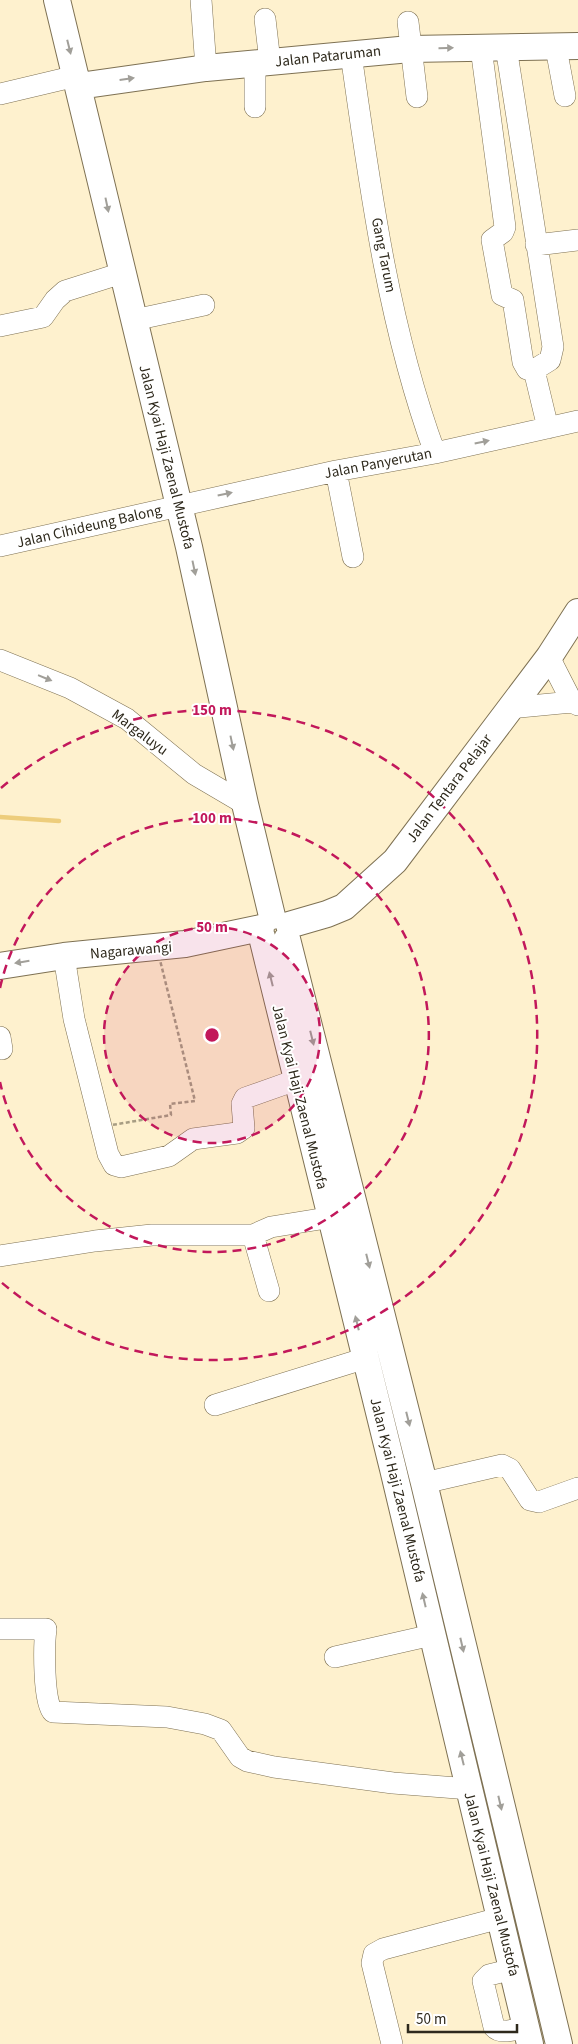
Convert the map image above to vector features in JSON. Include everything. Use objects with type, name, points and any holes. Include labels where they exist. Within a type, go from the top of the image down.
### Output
[{"type":"main road","name":"Jalan Kyai Haji Zaenal Mustofa","points":[[57,0],[189,547],[274,929],[356,1214],[422,1473],[559,2044]]},
{"type":"main road","name":"Jalan Pataruman","points":[[78,81],[410,49],[567,47]]},
{"type":"main road","name":"Jalan Tentara Pelajar","points":[[274,929],[327,914],[344,907],[395,861],[549,657],[578,612]]},
{"type":"main road","name":"Jalan Kyai Haji Zaenal Mustofa","points":[[274,929],[296,1080],[366,1358],[528,2036]]},
{"type":"main road","name":"Nagarawangi","points":[[0,966],[64,956],[185,944],[274,929]]},
{"type":"main road","points":[[393,1470],[422,1473]]},
{"type":"main road","points":[[452,1721],[480,1718]]},
{"type":"main road","points":[[519,1994],[545,1990]]},
{"type":"street","points":[[201,0],[206,68]]},
{"type":"street","points":[[255,107],[262,63],[265,19]]},
{"type":"street","points":[[408,22],[417,97]]},
{"type":"street","points":[[493,47],[536,245],[553,347],[550,360],[534,370],[527,369],[523,362],[513,300],[502,295],[492,240],[503,232],[505,228],[493,47]]},
{"type":"street","points":[[565,96],[567,47]]},
{"type":"street","name":"Gang Tarum","points":[[351,54],[374,202],[400,345],[435,453]]},
{"type":"street","points":[[0,94],[78,81]]},
{"type":"street","points":[[536,245],[578,240]]},
{"type":"street","points":[[0,326],[43,317],[55,300],[65,291],[122,273]]},
{"type":"street","points":[[134,320],[204,305]]},
{"type":"street","points":[[534,370],[548,428]]},
{"type":"street","name":"Jalan Panyerutan","points":[[178,505],[336,471],[435,453],[578,421]]},
{"type":"street","points":[[336,471],[353,557]]},
{"type":"street","name":"Jalan Cihideung Balong","points":[[0,546],[178,505]]},
{"type":"street","points":[[510,708],[575,703],[549,657]]},
{"type":"street","name":"Margaluyu","points":[[0,660],[70,688],[127,719],[194,774],[245,804]]},
{"type":"street","points":[[64,956],[79,1042],[108,1154],[114,1165],[121,1167],[169,1156],[194,1139],[237,1133],[244,1128],[242,1104],[245,1098],[296,1080]]},
{"type":"street","points":[[0,1256],[95,1241],[152,1236],[253,1235],[271,1227],[356,1214]]},
{"type":"street","points":[[253,1235],[268,1291]]},
{"type":"street","points":[[215,1405],[366,1358]]},
{"type":"street","points":[[422,1473],[502,1465],[510,1469],[530,1500],[539,1502],[578,1488]]},
{"type":"street","points":[[0,1629],[46,1629],[44,1661],[48,1704],[52,1712],[166,1717],[186,1720],[221,1730],[240,1757],[247,1761],[274,1767],[393,1783],[470,1789]]},
{"type":"street","points":[[335,1657],[432,1635]]},
{"type":"street","points":[[392,2044],[372,1963],[374,1954],[383,1949],[500,1918]]},
{"type":"street","points":[[513,1969],[489,1975],[483,1981],[494,2027],[502,2032],[528,2036]]},
{"type":"path","points":[[159,956],[195,1101],[170,1104],[171,1114],[106,1126],[72,963],[159,956]]},
{"type":"waterway","points":[[0,817],[59,821]]}]
